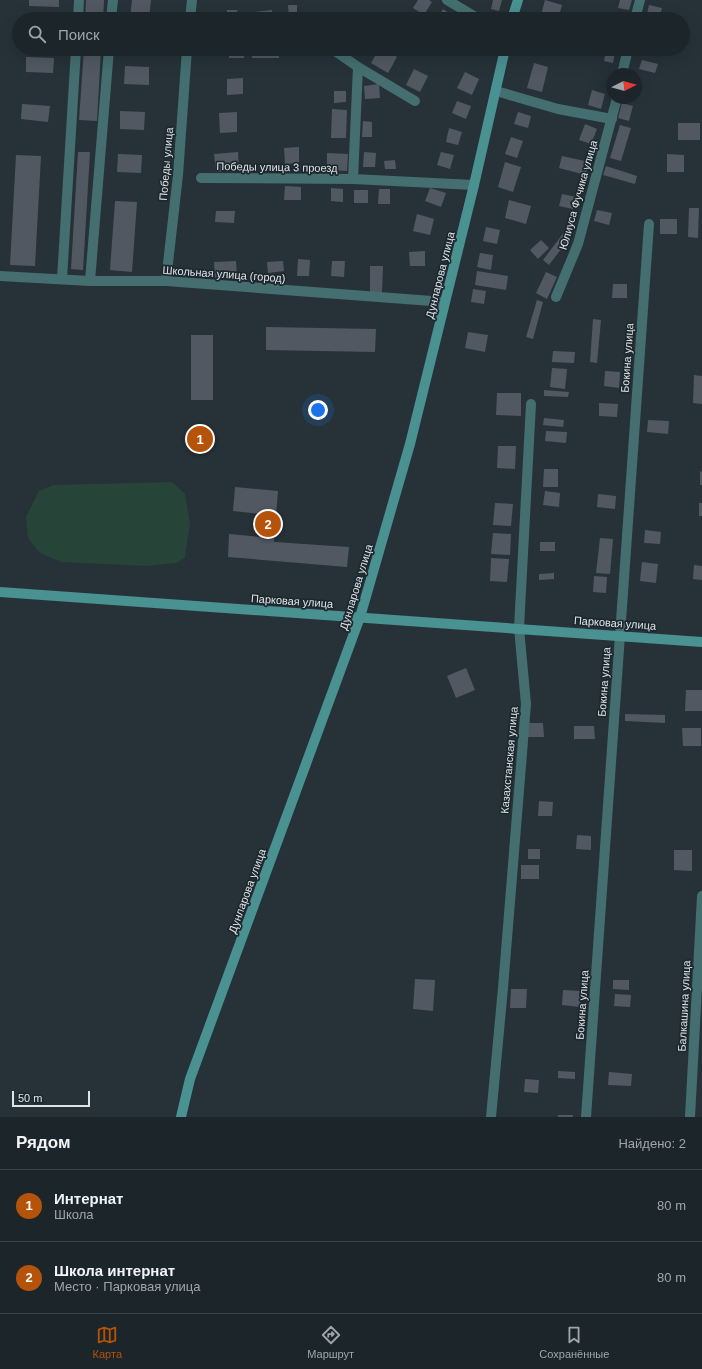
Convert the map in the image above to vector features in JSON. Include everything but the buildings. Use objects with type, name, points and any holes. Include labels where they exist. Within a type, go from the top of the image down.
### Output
[{"type":"street","points":[[78,12],[79,0]]},
{"type":"street","points":[[112,12],[113,0]]},
{"type":"street","points":[[191,12],[192,0]]},
{"type":"street","points":[[447,0],[467,12]]},
{"type":"street","points":[[514,12],[518,0]]},
{"type":"street","points":[[637,12],[640,0]]},
{"type":"street","points":[[62,279],[76,56]]},
{"type":"street","points":[[90,281],[108,56]]},
{"type":"street","name":"Победы улица","points":[[166,281],[178,176],[187,56]]},
{"type":"street","points":[[342,56],[415,101]]},
{"type":"street","name":"Дунларова улица","points":[[181,1117],[190,1080],[360,617],[410,444],[474,185],[504,56]]},
{"type":"street","points":[[623,68],[626,56]]},
{"type":"street","name":"Победы улица 3 проезд","points":[[353,179],[358,67]]},
{"type":"street","points":[[496,91],[558,108],[612,119]]},
{"type":"street","name":"Юлиуса Фучика улица","points":[[556,297],[578,244],[616,104]]},
{"type":"street","name":"Победы улица 3 проезд","points":[[201,178],[353,179],[474,185]]},
{"type":"street","name":"Бокина улица","points":[[586,1117],[649,224]]},
{"type":"street","name":"Школьная улица (город)","points":[[0,276],[90,281],[166,281],[445,302]]},
{"type":"street","name":"Казахстанская улица","points":[[491,1117],[504,980],[526,704],[520,628],[531,404]]},
{"type":"street","name":"Парковая улица","points":[[0,592],[702,642]]},
{"type":"street","name":"Балкашина улица","points":[[690,1117],[702,896]]},
{"type":"green space","points":[[172,482],[185,494],[190,523],[185,558],[176,563],[146,566],[61,562],[40,553],[28,538],[26,517],[39,491],[53,485]]},
{"type":"place","name":"Интернат","points":[[200,439]]},
{"type":"place","name":"Школа интернат","points":[[268,524]]}]
